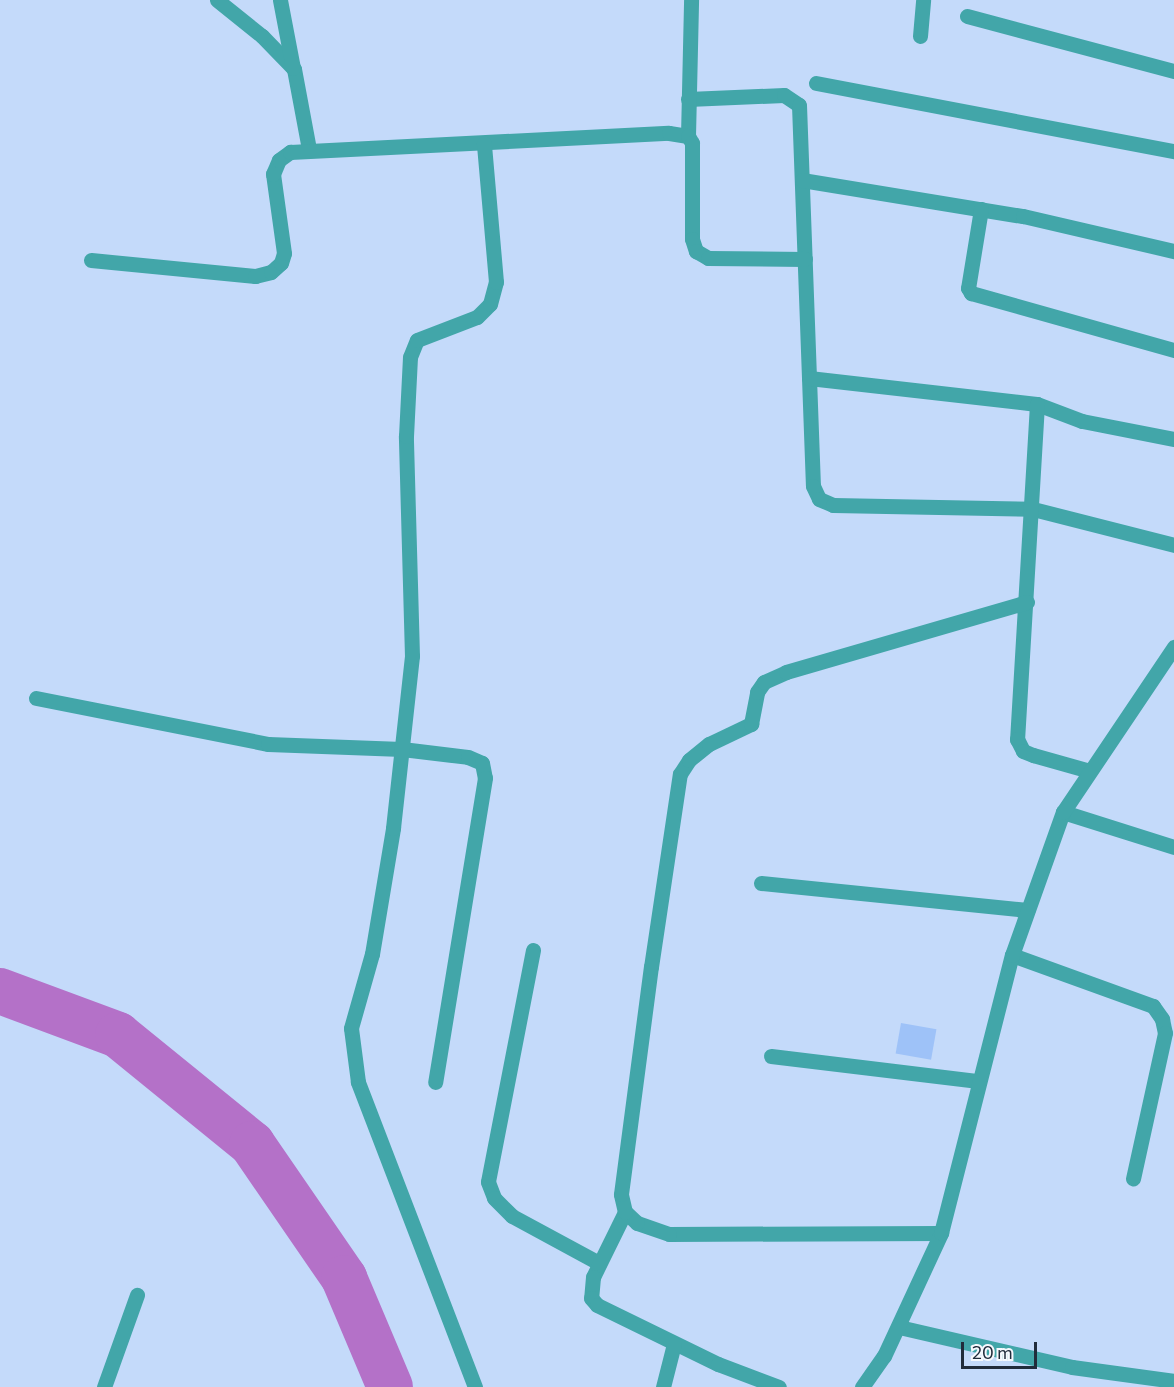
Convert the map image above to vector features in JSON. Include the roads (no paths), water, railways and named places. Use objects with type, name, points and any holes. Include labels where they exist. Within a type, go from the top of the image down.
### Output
[{"type":"street","points":[[217,0],[262,36],[294,69]]},
{"type":"street","points":[[280,0],[309,149]]},
{"type":"street","points":[[691,0],[688,136],[693,152],[692,239],[696,251],[708,258],[805,259]]},
{"type":"street","points":[[920,36],[924,0]]},
{"type":"street","points":[[967,16],[1174,71]]},
{"type":"street","points":[[816,83],[1174,151]]},
{"type":"street","points":[[688,99],[784,95],[794,100],[800,112],[813,486],[819,499],[833,505],[1033,509],[1174,545]]},
{"type":"street","points":[[91,260],[255,276],[271,272],[281,263],[284,253],[273,174],[279,159],[290,152],[309,149],[484,144],[669,133],[688,136]]},
{"type":"street","points":[[475,1387],[358,1082],[352,1056],[351,1028],[372,954],[393,828],[412,656],[406,436],[410,357],[417,339],[477,317],[490,304],[496,282],[484,144]]},
{"type":"street","points":[[802,180],[981,209],[1174,251]]},
{"type":"street","points":[[981,209],[968,288],[971,293],[1174,350]]},
{"type":"street","points":[[809,378],[1036,404],[1082,421],[1174,439]]},
{"type":"street","points":[[1036,404],[1033,509],[1017,739],[1023,751],[1033,756],[1090,771]]},
{"type":"street","points":[[779,1387],[674,1344],[597,1305],[591,1290],[599,1263],[625,1212],[621,1194],[677,786],[689,760],[710,744],[751,724],[757,692],[764,682],[778,675],[1027,602]]},
{"type":"street","points":[[862,1387],[899,1327],[941,1233],[1012,955],[1063,812],[1174,647]]},
{"type":"street","points":[[36,698],[268,744],[402,749],[477,759],[485,767],[435,1082]]},
{"type":"street","points":[[1063,812],[1174,847]]},
{"type":"street","points":[[761,883],[1028,910]]},
{"type":"street","points":[[533,950],[488,1182],[494,1198],[512,1216],[599,1263]]},
{"type":"street","points":[[1012,955],[1153,1006],[1162,1019],[1165,1033],[1133,1179]]},
{"type":"street","points":[[771,1056],[979,1082]]},
{"type":"street","points":[[625,1212],[644,1226],[669,1234],[941,1233]]},
{"type":"street","points":[[104,1387],[137,1295]]},
{"type":"street","points":[[899,1327],[1072,1366],[1174,1381]]},
{"type":"street","points":[[663,1387],[674,1344]]},
{"type":"waterway","points":[[0,991],[118,1035],[252,1144],[344,1278],[390,1387]]}]
